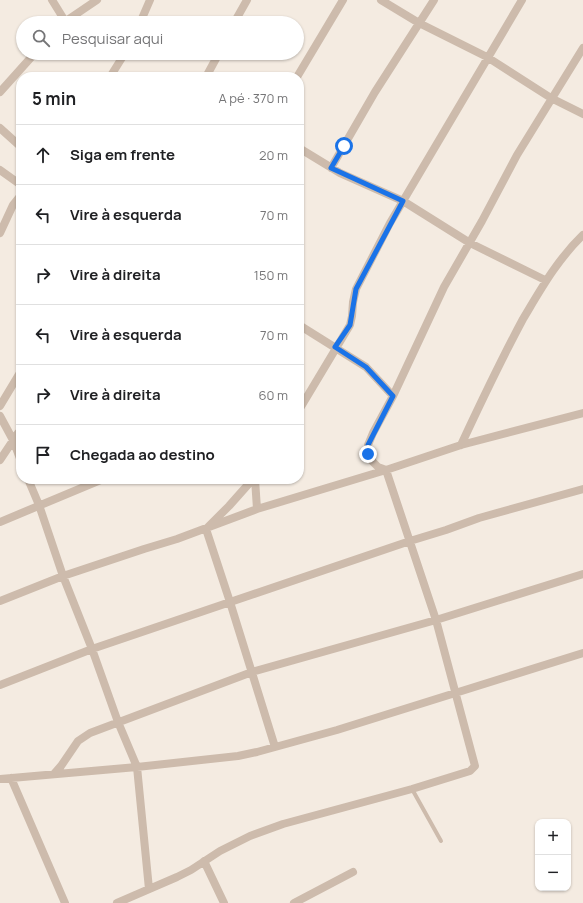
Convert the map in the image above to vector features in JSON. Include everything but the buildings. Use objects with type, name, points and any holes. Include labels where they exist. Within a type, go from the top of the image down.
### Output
[{"type":"street","points":[[52,0],[61,16]]},
{"type":"street","points":[[73,16],[97,0]]},
{"type":"street","points":[[143,16],[150,0]]},
{"type":"street","points":[[238,16],[247,0]]},
{"type":"street","points":[[300,72],[343,0]]},
{"type":"street","points":[[382,0],[419,23],[488,57],[551,98],[583,114]]},
{"type":"street","points":[[331,168],[375,92],[434,0]]},
{"type":"street","points":[[304,401],[335,347],[350,325],[356,289],[403,201],[522,0]]},
{"type":"street","points":[[386,470],[378,467],[372,461],[368,454],[368,445],[444,288],[517,155],[583,48]]},
{"type":"street","points":[[18,72],[29,60]]},
{"type":"street","points":[[113,72],[121,60]]},
{"type":"street","points":[[210,72],[216,60]]},
{"type":"street","points":[[0,92],[16,74]]},
{"type":"street","points":[[0,128],[16,142]]},
{"type":"street","points":[[304,151],[331,168],[403,201],[470,243],[545,280]]},
{"type":"street","points":[[0,170],[16,181]]},
{"type":"street","points":[[0,233],[16,201]]},
{"type":"street","points":[[461,444],[510,344],[545,280],[568,251],[583,236]]},
{"type":"street","points":[[304,327],[366,367],[393,396]]},
{"type":"street","points":[[0,406],[16,379]]},
{"type":"street","points":[[0,601],[63,576],[206,529],[257,509],[386,470],[461,444],[583,413]]},
{"type":"street","points":[[0,416],[16,448]]},
{"type":"street","points":[[0,460],[16,436]]},
{"type":"street","points":[[116,903],[182,875],[220,851],[250,836],[283,824],[412,789],[470,771],[475,766],[436,620],[386,470]]},
{"type":"street","points":[[30,484],[118,722],[137,767],[149,889]]},
{"type":"street","points":[[0,522],[91,484]]},
{"type":"street","points":[[206,529],[230,506],[250,484]]},
{"type":"street","points":[[254,484],[257,509]]},
{"type":"street","points":[[0,685],[92,649],[410,541],[479,518],[583,489]]},
{"type":"street","points":[[206,529],[275,747]]},
{"type":"street","points":[[54,774],[78,741],[90,733],[118,722],[252,672],[436,620],[583,574]]},
{"type":"street","points":[[0,779],[137,767],[238,756],[275,747],[456,693],[583,653]]},
{"type":"street","points":[[11,778],[65,903]]},
{"type":"street","points":[[204,861],[224,903]]},
{"type":"street","points":[[294,903],[353,872]]},
{"type":"lane","points":[[412,789],[441,841]]},
{"type":"route","points":[[344,146],[331,168],[403,201],[356,289],[350,325],[335,347],[366,367],[393,396],[373,433],[368,445],[368,454]]}]
